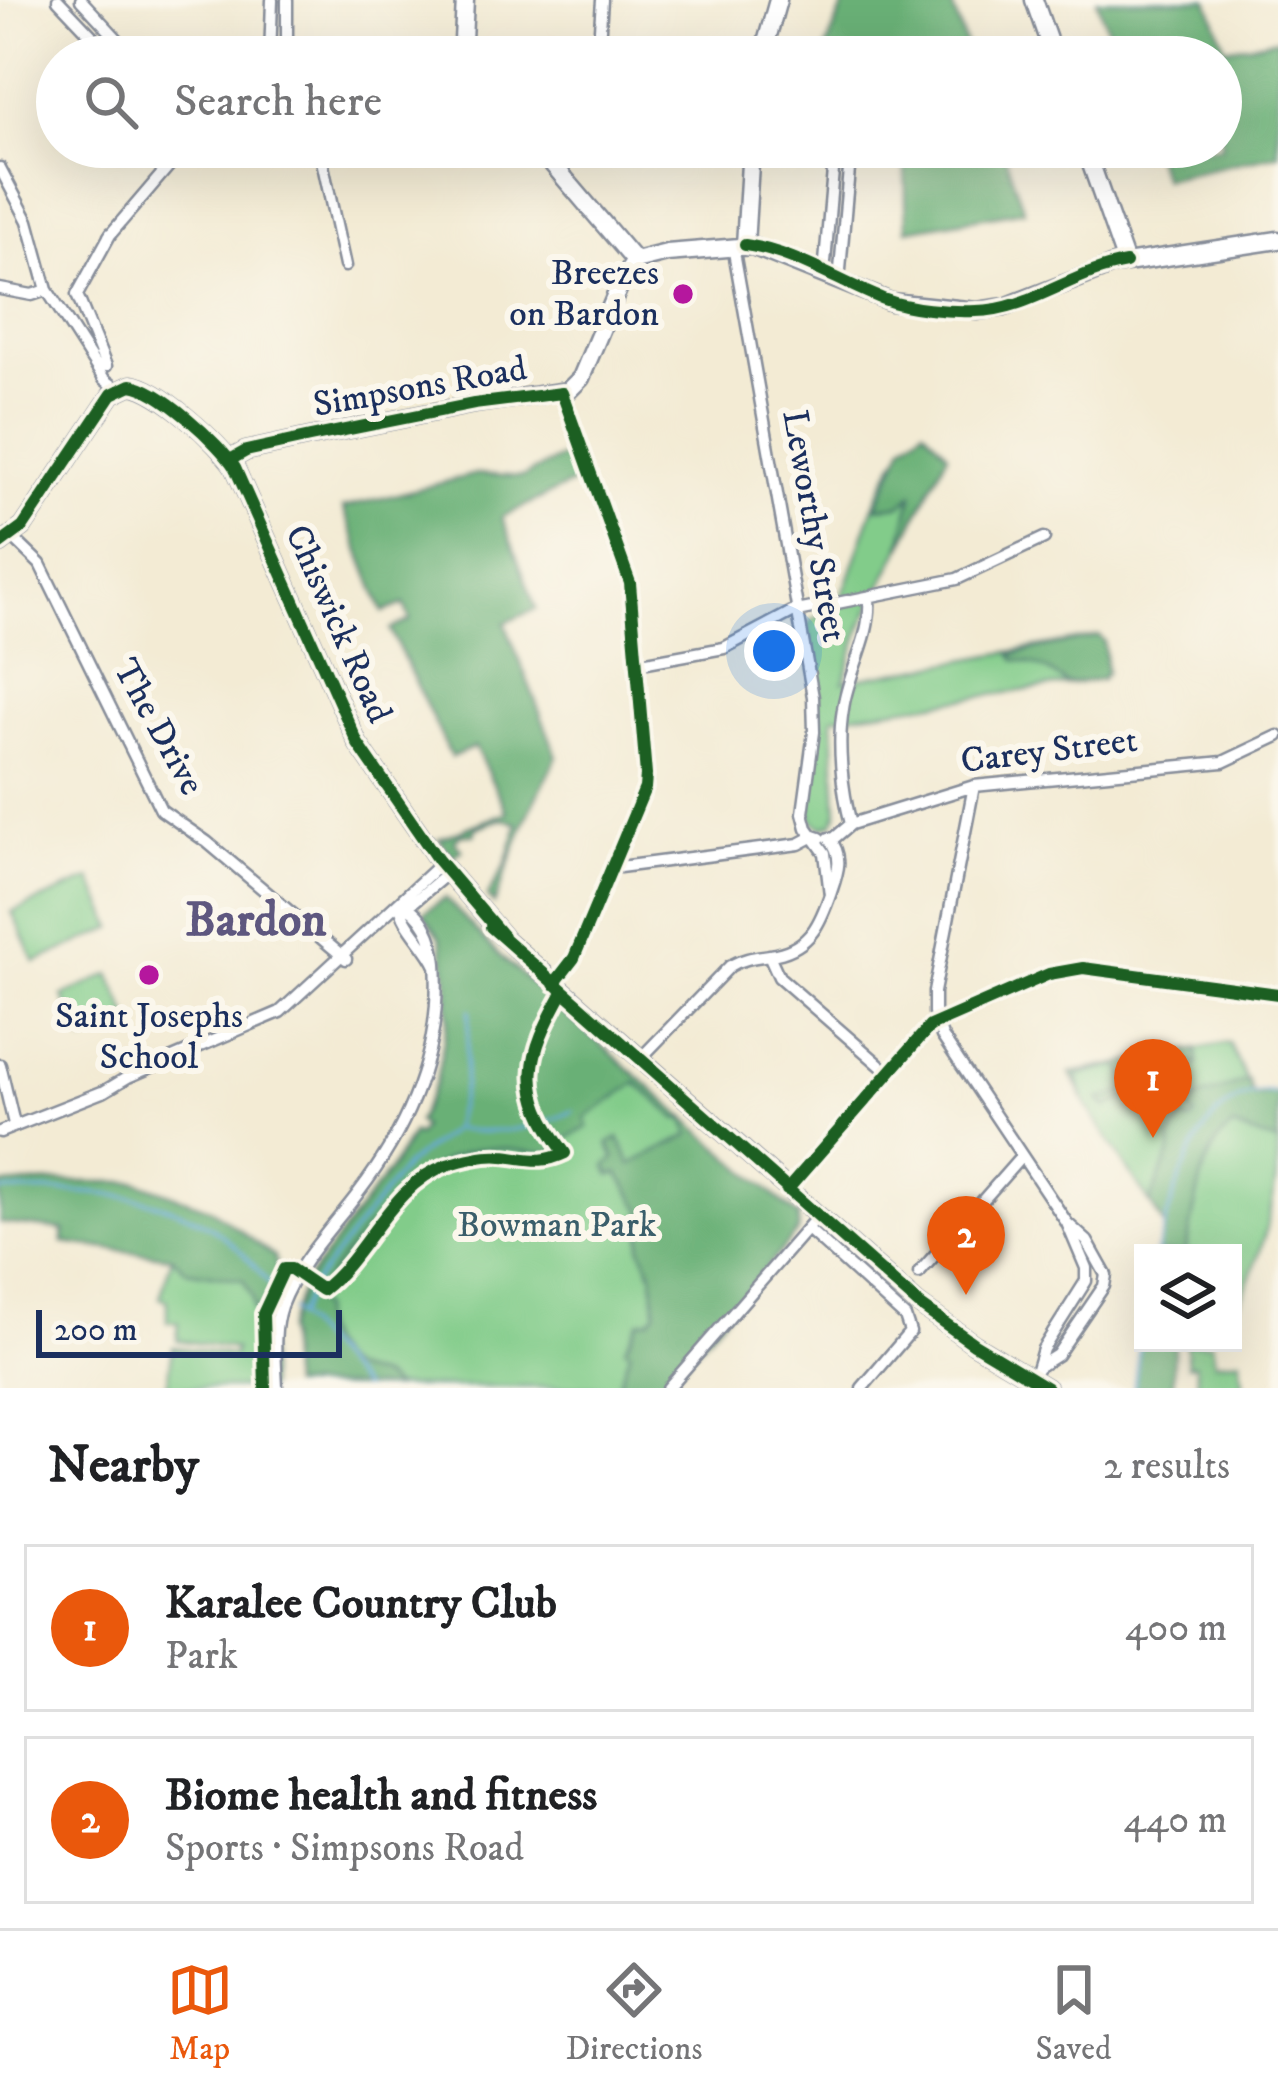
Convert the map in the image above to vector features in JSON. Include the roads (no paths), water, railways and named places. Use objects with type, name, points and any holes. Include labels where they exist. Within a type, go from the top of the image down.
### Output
[{"type":"main road","points":[[465,0],[466,36]]},
{"type":"main road","points":[[768,36],[778,0]]},
{"type":"main road","points":[[1034,0],[1047,36]]},
{"type":"main road","points":[[556,168],[635,261]]},
{"type":"main road","points":[[739,246],[748,168]]},
{"type":"main road","points":[[1092,168],[1126,263]]},
{"type":"main road","points":[[562,393],[581,378],[626,272],[635,261],[667,253],[739,246],[769,251],[891,302],[976,311],[1005,307],[1126,263],[1278,240]]},
{"type":"main road","points":[[6,541],[117,389],[134,385],[151,390],[230,460]]},
{"type":"main road","name":"Simpsons Road","points":[[230,460],[246,451],[310,436],[474,404],[562,393]]},
{"type":"main road","name":"Chiswick Road","points":[[230,460],[358,744],[441,872],[554,984]]},
{"type":"main road","points":[[554,984],[787,1190],[813,1222],[933,1316],[1039,1378]]},
{"type":"street","points":[[58,0],[92,36]]},
{"type":"street","points":[[81,0],[114,36]]},
{"type":"street","points":[[271,36],[272,0]]},
{"type":"street","points":[[287,0],[287,36]]},
{"type":"street","points":[[599,36],[602,0]]},
{"type":"street","points":[[0,168],[28,221],[47,290],[100,363]]},
{"type":"street","points":[[94,254],[166,168]]},
{"type":"street","points":[[324,168],[345,266]]},
{"type":"street","points":[[832,278],[835,168]]},
{"type":"street","points":[[832,278],[848,168]]},
{"type":"street","points":[[111,233],[77,295],[104,379],[117,389]]},
{"type":"street","name":"Leworthy Street","points":[[739,246],[814,716],[804,818]]},
{"type":"street","points":[[0,289],[32,295],[47,290]]},
{"type":"street","name":"Simpsons Road","points":[[554,984],[574,958],[646,783],[630,583],[562,393]]},
{"type":"street","points":[[636,664],[724,649],[799,610],[962,578],[1044,538]]},
{"type":"street","name":"The Drive","points":[[6,541],[40,564],[161,810],[207,842],[344,957]]},
{"type":"street","name":"Leworthy Street","points":[[850,824],[842,714],[870,622],[868,598]]},
{"type":"street","name":"Carey Street","points":[[832,840],[850,824],[974,786],[1223,762],[1278,736]]},
{"type":"street","points":[[974,786],[934,992],[936,1022],[1067,1223],[1086,1268],[1087,1282],[1043,1349],[1039,1378]]},
{"type":"street","points":[[804,818],[827,858],[830,895]]},
{"type":"street","points":[[640,1059],[730,966],[742,959],[789,950],[810,935],[825,915],[839,868],[832,840],[804,818]]},
{"type":"street","points":[[612,868],[801,844],[814,836],[832,840]]},
{"type":"street","points":[[0,1132],[119,1089],[142,1073],[190,1052],[223,1045],[283,1017],[441,872]]},
{"type":"street","points":[[277,1388],[276,1325],[290,1286],[376,1168],[428,1065],[436,1017],[432,939],[403,907]]},
{"type":"street","points":[[769,955],[782,979],[889,1073]]},
{"type":"street","points":[[787,1190],[936,1022],[1070,968],[1278,994]]},
{"type":"street","points":[[0,1065],[14,1124]]},
{"type":"street","points":[[919,1273],[1021,1157]]},
{"type":"street","points":[[668,1388],[813,1222],[910,1326],[910,1332],[862,1388]]},
{"type":"street","points":[[1039,1378],[1106,1280],[1101,1263],[1078,1230],[1067,1223]]},
{"type":"waterway","points":[[297,1317],[312,1285],[406,1165],[453,1129],[464,1085],[470,1010]]},
{"type":"waterway","points":[[1159,1244],[1182,1175],[1209,1124],[1227,1105],[1250,1094],[1278,1093]]},
{"type":"waterway","points":[[453,1129],[514,1129],[573,1111]]},
{"type":"waterway","points":[[0,1191],[92,1193],[154,1203],[182,1213],[234,1245],[278,1295]]},
{"type":"waterway","points":[[291,1310],[362,1388]]},
{"type":"waterway","points":[[1134,1388],[1138,1352]]},
{"type":"place","name":"Breezes on Bardon","points":[[683,294]]},
{"type":"place","name":"Saint Josephs School","points":[[149,975]]},
{"type":"place","name":"Karalee Country Club","points":[[1153,1138]]},
{"type":"place","name":"Biome health and fitness","points":[[966,1295]]},
{"type":"district","name":"Bardon","points":[[256,921]]},
{"type":"park label","name":"Bowman Park","points":[[557,1225]]}]
